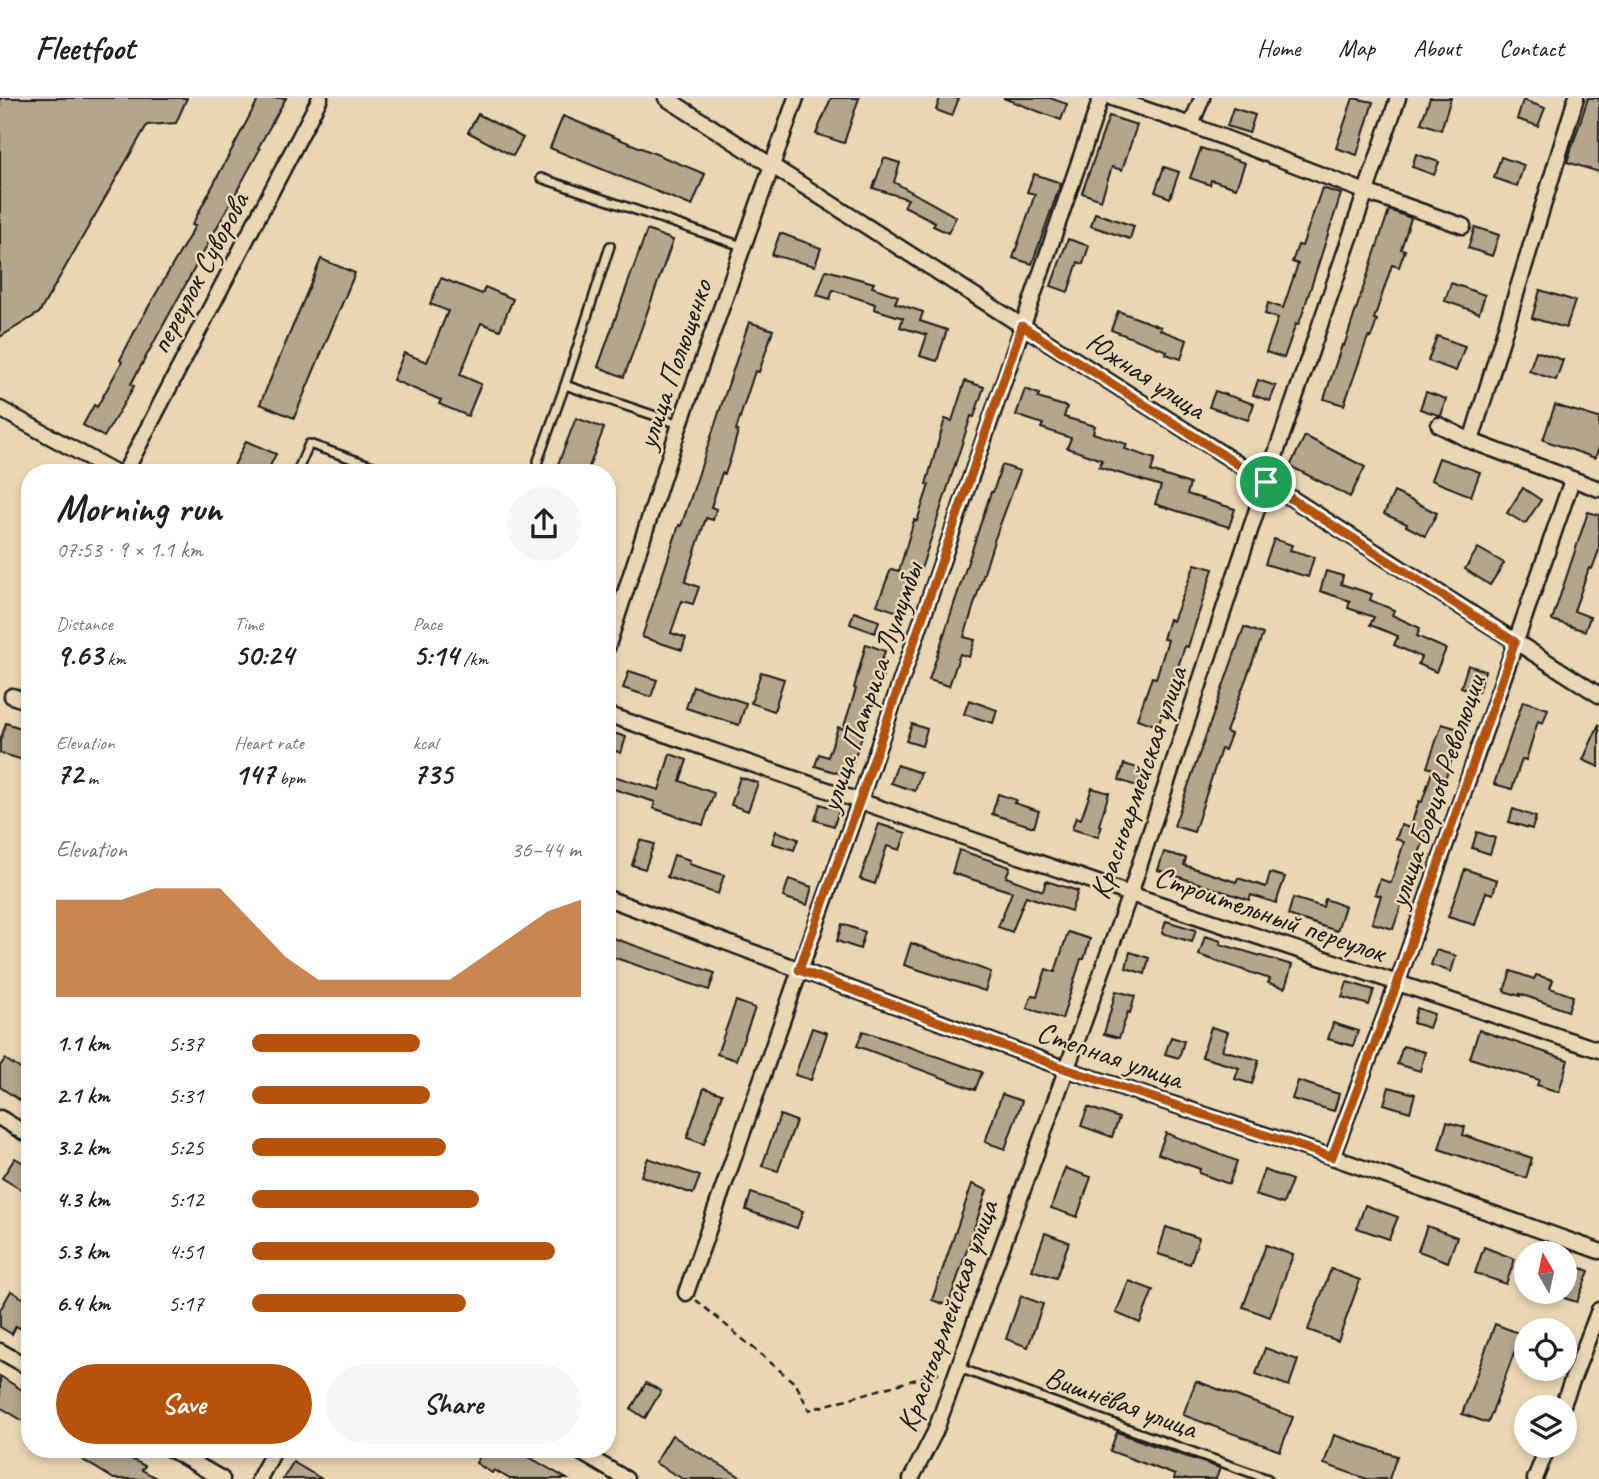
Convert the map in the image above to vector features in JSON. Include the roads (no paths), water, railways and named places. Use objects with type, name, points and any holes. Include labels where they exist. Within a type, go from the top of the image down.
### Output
[{"type":"street","name":"переулок Суворова","points":[[129,464],[320,98]]},
{"type":"street","name":"Южная улица","points":[[666,98],[1599,695]]},
{"type":"street","name":"улица Полющенко","points":[[616,620],[680,424],[796,98]]},
{"type":"street","name":"улица Патриса Лумумбы","points":[[686,1293],[860,800],[1101,98]]},
{"type":"street","points":[[1112,98],[1463,226]]},
{"type":"street","points":[[1191,125],[1202,98]]},
{"type":"street","name":"Красноармейская улица","points":[[911,1479],[934,1432],[1130,894],[1266,482],[1398,98]]},
{"type":"street","points":[[1471,441],[1576,98]]},
{"type":"street","points":[[0,410],[101,464]]},
{"type":"street","points":[[1439,425],[1471,441],[1599,489]]},
{"type":"street","name":"улица Борцов Революции","points":[[1332,1157],[1397,984],[1572,480]]},
{"type":"street","points":[[12,696],[21,699]]},
{"type":"street","name":"Строительный переулок","points":[[616,717],[1130,894],[1599,1050]]},
{"type":"street","name":"Степная улица","points":[[616,901],[1066,1069],[1332,1157],[1599,1251]]},
{"type":"street","points":[[0,1118],[21,1131]]},
{"type":"street","points":[[1567,1395],[1599,1310]]},
{"type":"street","points":[[0,1351],[21,1363]]},
{"type":"street","points":[[186,1458],[222,1479]]},
{"type":"street","points":[[260,1479],[270,1458]]},
{"type":"street","points":[[590,1458],[626,1479]]},
{"type":"street","points":[[1535,1479],[1543,1458]]},
{"type":"lane","points":[[541,178],[742,246]]},
{"type":"lane","points":[[537,464],[610,246]]},
{"type":"lane","points":[[565,385],[680,424]]},
{"type":"lane","points":[[300,464],[309,444],[367,464]]},
{"type":"lane","name":"Вишнёвая улица","points":[[958,1367],[1268,1479]]}]
